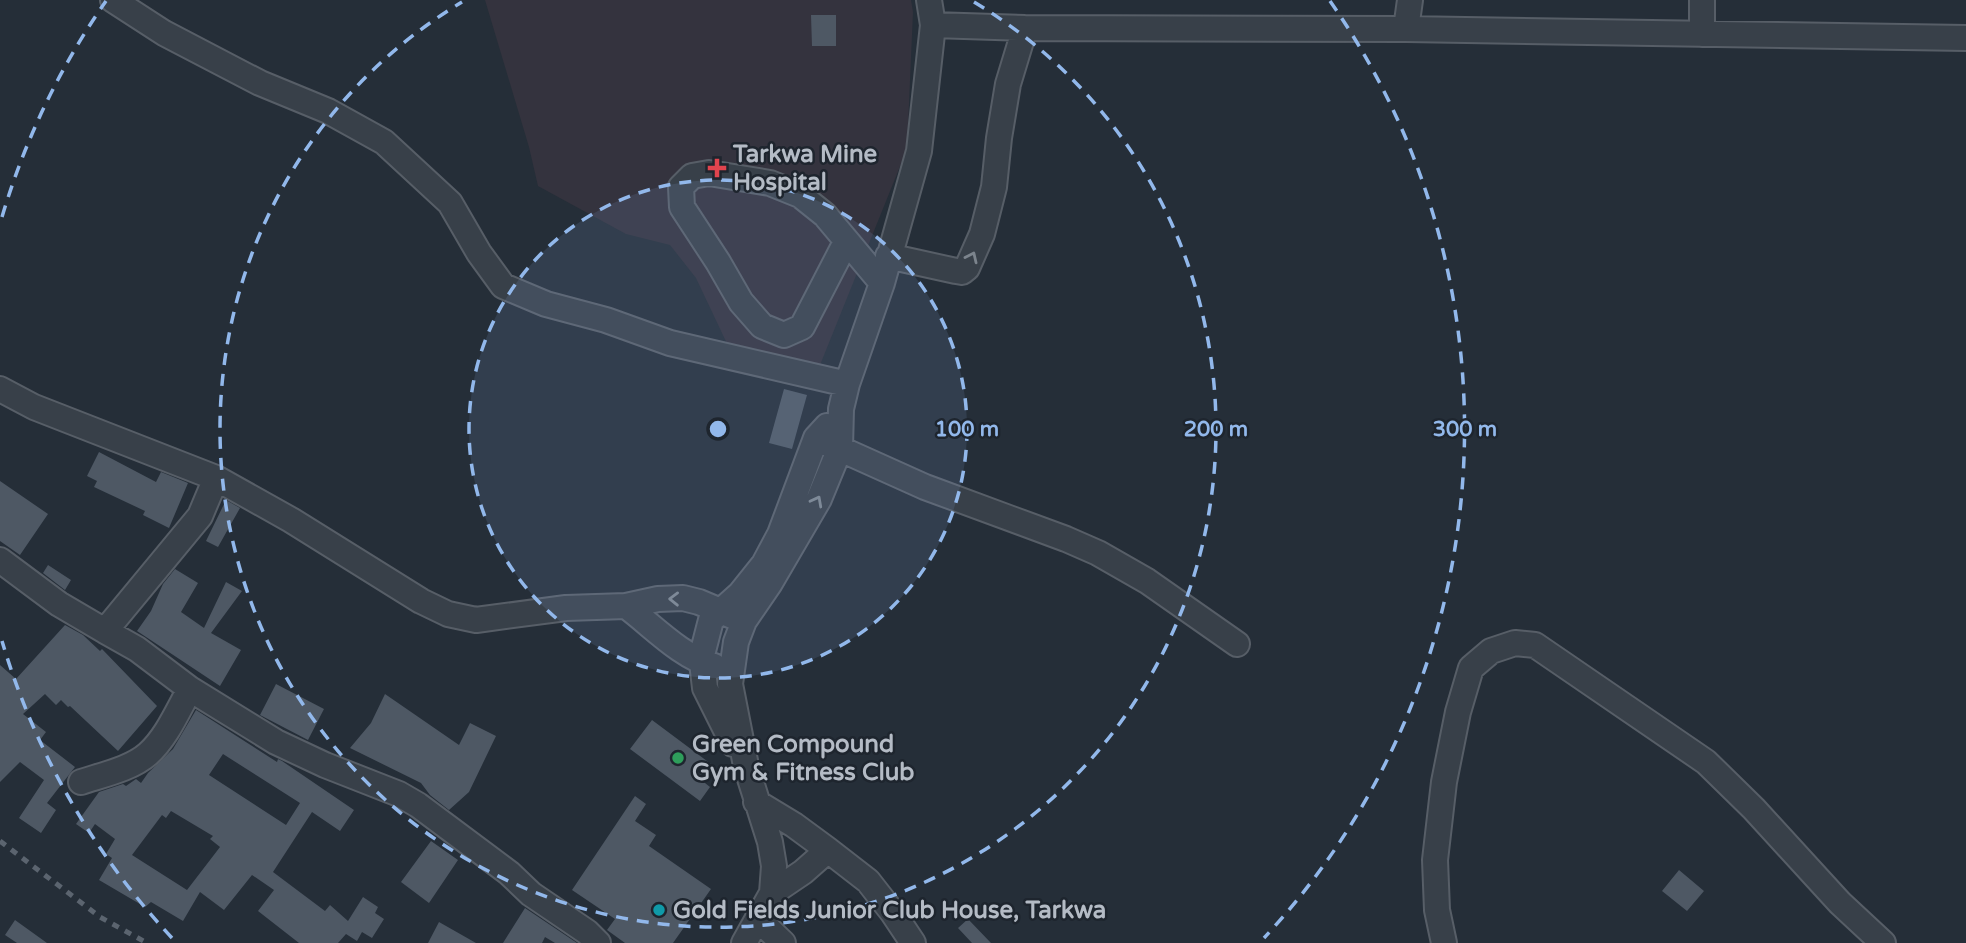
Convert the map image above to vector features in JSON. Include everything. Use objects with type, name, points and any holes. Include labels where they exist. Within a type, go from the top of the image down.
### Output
[{"type":"street","points":[[113,0],[164,33],[260,83],[328,111],[384,142],[450,203],[479,253],[503,286],[546,304],[606,320],[670,343],[848,384]]},
{"type":"street","points":[[746,766],[705,688],[702,662],[711,620],[740,594],[820,499],[840,448],[841,409],[882,283],[919,151],[933,25],[929,0]]},
{"type":"street","points":[[1406,29],[1410,0]]},
{"type":"street","points":[[1702,0],[1702,34]]},
{"type":"street","points":[[933,25],[1966,38]]},
{"type":"street","points":[[888,256],[962,272],[967,268],[982,234],[994,187],[1008,84],[1025,28]]},
{"type":"street","points":[[846,242],[802,327],[784,335],[762,326],[741,302],[682,207],[681,187],[692,176],[709,173],[770,183],[800,195],[825,215],[882,283]]},
{"type":"street","points":[[0,389],[34,407],[216,478],[291,520],[421,601],[448,614],[476,620],[566,608],[626,606],[658,599],[683,598],[744,621]]},
{"type":"street","points":[[744,943],[772,893],[774,866],[770,842],[746,766],[730,684],[731,669],[736,642],[744,621],[770,583],[787,537],[816,438],[841,409]]},
{"type":"street","points":[[816,438],[925,487],[1039,528],[1098,553],[1147,581],[1237,644]]},
{"type":"street","points":[[105,631],[201,516],[216,478]]},
{"type":"street","points":[[0,560],[59,604],[137,649],[190,689],[276,742],[399,794],[418,805],[598,943]]},
{"type":"street","points":[[626,606],[671,643],[702,662],[731,669]]},
{"type":"street","points":[[1444,943],[1437,910],[1435,860],[1444,782],[1458,712],[1471,668],[1491,651],[1515,643],[1535,645],[1706,762],[1754,809],[1840,903],[1883,943]]},
{"type":"street","points":[[81,782],[130,765],[147,755],[165,733],[190,689]]},
{"type":"street","points":[[756,802],[794,825],[868,881],[913,943]]},
{"type":"street","points":[[772,893],[803,872],[828,850]]},
{"type":"street","points":[[758,919],[783,943]]},
{"type":"shaded area","name":"Tarkwa Mine Hospital","points":[[485,0],[911,0],[913,12],[907,149],[818,370],[731,352],[696,278],[670,245],[626,234],[538,186]]},
{"type":"building","points":[[811,15],[836,15],[836,46],[812,46]]},
{"type":"building","points":[[784,389],[807,395],[792,449],[769,443]]},
{"type":"building","points":[[99,452],[156,482],[161,472],[188,483],[169,528],[143,515],[145,511],[94,487],[97,481],[87,476]]},
{"type":"building","points":[[0,481],[48,514],[20,555],[0,541]]},
{"type":"building","points":[[226,500],[240,508],[218,547],[206,541]]},
{"type":"building","points":[[48,565],[71,580],[65,590],[43,573]]},
{"type":"building","points":[[175,569],[198,583],[181,612],[204,628],[226,582],[242,591],[211,633],[241,650],[220,686],[137,631],[151,611],[163,584]]},
{"type":"building","points":[[65,625],[83,635],[100,651],[102,649],[157,706],[118,751],[61,700],[56,705],[45,694],[23,714],[46,732],[40,740],[75,767],[47,803],[56,810],[41,833],[19,818],[44,780],[20,762],[0,782],[0,665],[16,679]]},
{"type":"building","points":[[276,684],[324,709],[308,740],[260,715]]},
{"type":"building","points":[[385,694],[459,745],[470,723],[496,736],[469,792],[449,810],[430,795],[421,783],[350,748],[371,723]]},
{"type":"building","points":[[196,710],[277,762],[278,759],[282,761],[354,810],[340,831],[312,812],[273,872],[325,911],[330,905],[348,921],[363,897],[378,907],[375,913],[384,919],[372,938],[362,932],[357,941],[346,934],[338,943],[299,943],[258,911],[274,890],[252,875],[224,910],[200,892],[183,921],[151,902],[145,907],[99,880],[112,858],[106,854],[115,839],[95,824],[89,833],[76,824],[99,792],[123,784],[126,786],[136,779],[141,783],[173,749]],"holes":[[[223,754],[300,803],[286,825],[209,775]],[[171,811],[213,836],[210,839],[220,847],[187,890],[132,855],[162,815],[166,818]]]},
{"type":"building","points":[[652,720],[711,764],[700,779],[710,787],[700,801],[630,749]]},
{"type":"building","points":[[635,796],[646,804],[635,821],[656,835],[649,846],[711,889],[673,943],[625,943],[607,930],[615,919],[572,890]]},
{"type":"building","points":[[431,841],[458,860],[429,903],[401,882]]},
{"type":"building","points":[[1679,870],[1704,891],[1687,911],[1662,891]]},
{"type":"building","points":[[525,908],[577,943],[555,943],[545,937],[542,943],[503,943]]},
{"type":"building","points":[[968,919],[991,943],[972,943],[958,928]]},
{"type":"building","points":[[15,920],[47,943],[17,943],[5,935]]},
{"type":"building","points":[[439,922],[476,943],[428,943]]},
{"type":"railway","points":[[0,841],[100,917],[147,943]]},
{"type":"place","name":"Tarkwa Mine Hospital","points":[[717,168]]},
{"type":"place","name":"Green Compound Gym & Fitness Club","points":[[678,758]]},
{"type":"place","name":"Gold Fields Junior Club House, Tarkwa","points":[[659,910]]}]
